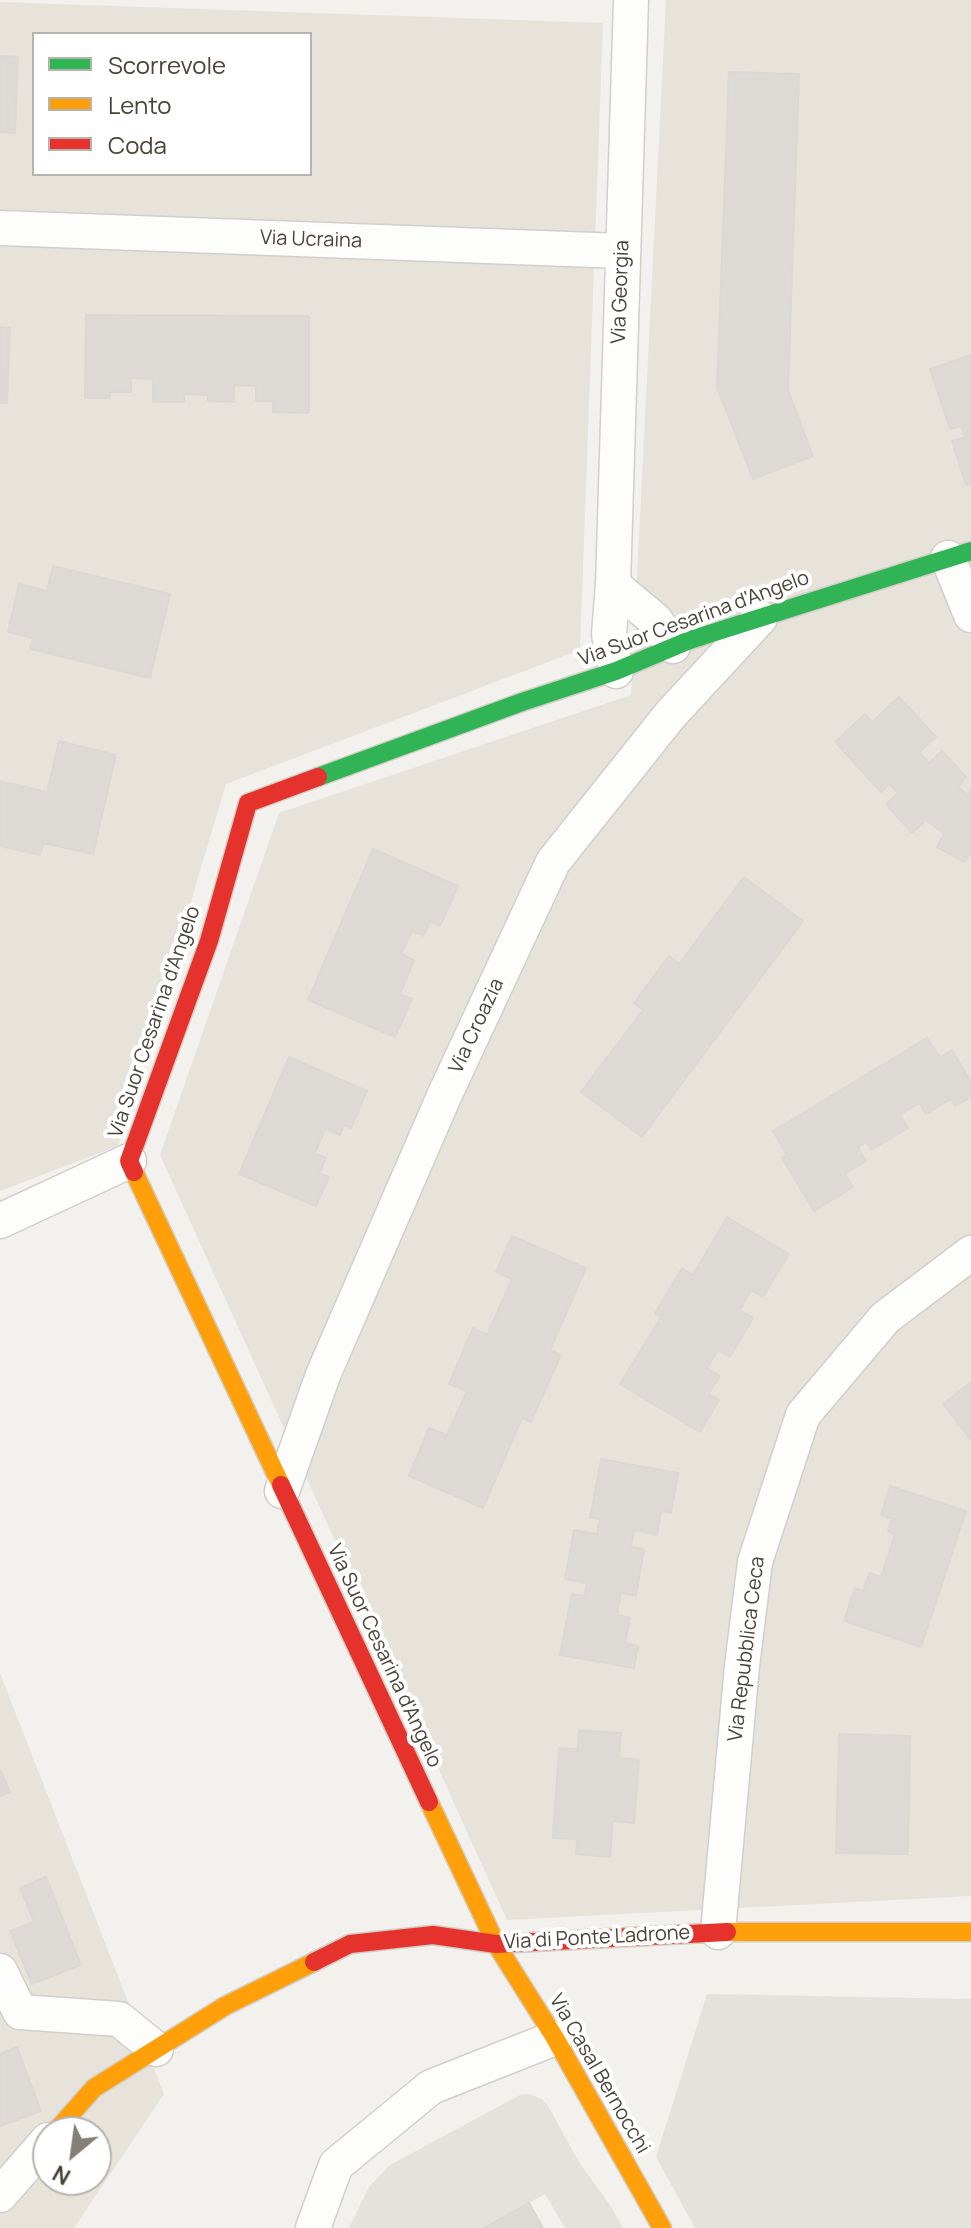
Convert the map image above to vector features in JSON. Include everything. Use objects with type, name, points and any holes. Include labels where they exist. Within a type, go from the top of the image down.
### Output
[{"type":"street","name":"Via Georgia","points":[[616,671],[609,634],[631,0]]},
{"type":"street","name":"Via Ucraina","points":[[0,228],[622,251]]},
{"type":"street","points":[[960,555],[971,615]]},
{"type":"street","name":"Via Suor Cesarina d'Angelo","points":[[496,1944],[129,1161],[209,941],[248,803],[522,702],[616,671],[673,646],[960,555]]},
{"type":"street","points":[[613,585],[655,620],[673,646]]},
{"type":"street","name":"Via Croazia","points":[[282,1491],[323,1375],[445,1094],[553,862],[671,714],[763,615]]},
{"type":"street","points":[[0,1221],[129,1161]]},
{"type":"street","name":"Via Repubblica Ceca","points":[[718,1932],[742,1666],[755,1562],[803,1415],[885,1318],[971,1253]]},
{"type":"street","name":"Via di Ponte Ladrone","points":[[69,2116],[94,2088],[225,2006],[350,1944],[433,1935],[496,1944],[718,1932],[971,1932]]},
{"type":"street","name":"Via Casal Bernocchi","points":[[496,1944],[555,2038],[662,2228]]},
{"type":"street","points":[[0,1971],[10,2018],[119,2019],[156,2049]]},
{"type":"street","points":[[313,2228],[336,2165],[431,2087],[555,2038]]},
{"type":"street","points":[[0,2195],[32,2158]]},
{"type":"shaded area","points":[[666,0],[971,0],[971,1896],[507,1920],[160,1155],[279,813],[631,695]]},
{"type":"shaded area","points":[[0,2],[603,23],[580,650],[226,784],[118,1146],[0,1191]]},
{"type":"shaded area","points":[[0,1673],[164,2094],[112,2171],[112,2116],[32,2116],[32,2196],[95,2196],[74,2228],[0,2228]]},
{"type":"shaded area","points":[[707,1994],[971,1999],[971,2228],[695,2228],[656,2157]]},
{"type":"shaded area","points":[[530,2094],[542,2099],[548,2106],[579,2162],[623,2228],[565,2228],[545,2194],[484,2228],[349,2228],[369,2187],[390,2165],[520,2095]]},
{"type":"building","points":[[0,56],[18,57],[15,133],[0,132]]},
{"type":"building","points":[[729,72],[799,74],[788,390],[813,456],[753,479],[717,387]]},
{"type":"building","points":[[86,315],[309,316],[309,413],[273,412],[273,401],[256,401],[256,386],[234,385],[234,402],[208,401],[208,395],[184,394],[184,402],[153,402],[153,379],[131,378],[131,392],[110,392],[110,398],[85,398]]},
{"type":"building","points":[[0,327],[10,328],[7,403],[0,403]]},
{"type":"building","points":[[971,355],[971,483],[966,485],[952,441],[965,437],[961,426],[950,429],[930,369]]},
{"type":"building","points":[[53,566],[170,594],[150,678],[30,649],[33,638],[8,632],[19,584],[47,591]]},
{"type":"building","points":[[899,697],[936,737],[919,752],[929,763],[942,751],[966,777],[958,787],[968,795],[971,788],[971,852],[964,862],[937,847],[944,834],[926,820],[912,833],[886,804],[898,793],[889,784],[881,792],[835,742],[865,714],[872,722]]},
{"type":"building","points":[[59,741],[116,755],[93,854],[43,843],[40,855],[0,846],[0,781],[47,792]]},
{"type":"building","points":[[373,849],[458,886],[440,926],[430,921],[424,936],[412,931],[401,954],[414,960],[400,994],[412,999],[395,1037],[308,1000]]},
{"type":"building","points":[[744,877],[803,921],[642,1137],[581,1092],[643,1010],[634,1003],[669,956],[679,964]]},
{"type":"building","points":[[927,1038],[940,1058],[952,1050],[971,1082],[971,1097],[955,1106],[951,1099],[926,1114],[919,1103],[900,1115],[908,1128],[871,1150],[866,1142],[858,1147],[866,1161],[845,1174],[853,1187],[814,1211],[782,1158],[787,1155],[773,1131]]},
{"type":"building","points":[[289,1057],[367,1091],[351,1128],[344,1125],[340,1135],[325,1129],[315,1153],[326,1158],[319,1173],[329,1177],[316,1206],[239,1174]]},
{"type":"building","points":[[727,1217],[789,1254],[763,1297],[751,1290],[740,1310],[753,1318],[730,1357],[718,1350],[707,1368],[720,1376],[708,1394],[719,1400],[700,1432],[620,1384],[661,1317],[655,1313],[682,1268],[693,1275]]},
{"type":"building","points":[[512,1236],[586,1268],[550,1350],[561,1355],[531,1422],[522,1418],[483,1508],[409,1476],[429,1428],[447,1435],[467,1391],[449,1384],[473,1328],[487,1335],[512,1279],[496,1272]]},
{"type":"building","points":[[971,1382],[971,1440],[943,1404]]},
{"type":"building","points":[[601,1459],[678,1473],[671,1513],[661,1511],[657,1535],[634,1530],[631,1547],[644,1549],[636,1596],[621,1593],[617,1615],[630,1618],[625,1643],[638,1646],[634,1668],[560,1655],[572,1594],[584,1596],[587,1583],[565,1579],[574,1530],[597,1534],[600,1519],[590,1518]]},
{"type":"building","points":[[890,1486],[966,1511],[921,1647],[844,1621],[855,1588],[863,1591],[869,1573],[881,1577],[895,1534],[888,1531],[892,1519],[881,1515]]},
{"type":"building","points":[[579,1730],[621,1733],[619,1758],[639,1760],[634,1823],[613,1821],[610,1857],[576,1854],[577,1839],[553,1838],[559,1748],[578,1749]]},
{"type":"building","points":[[839,1734],[910,1736],[908,1854],[836,1853]]},
{"type":"building","points":[[0,1770],[10,1792],[0,1796]]},
{"type":"building","points":[[46,1877],[81,1965],[32,1984],[10,1931],[34,1922],[20,1888]]},
{"type":"building","points":[[17,2047],[41,2111],[0,2126],[0,2054]]},
{"type":"building","points":[[529,2203],[543,2228],[484,2228]]},
{"type":"traffic: fast","points":[[318,777],[616,671],[690,640],[971,551]]},
{"type":"traffic: slow","points":[[134,1172],[281,1485]]},
{"type":"traffic: slow","points":[[429,1802],[496,1944],[555,2038],[662,2228]]},
{"type":"traffic: slow","points":[[727,1932],[971,1932]]},
{"type":"traffic: slow","points":[[69,2116],[94,2088],[225,2006],[314,1962]]},
{"type":"traffic: jam","points":[[134,1172],[129,1161],[209,941],[248,803],[318,777]]},
{"type":"traffic: jam","points":[[281,1485],[429,1802]]},
{"type":"traffic: jam","points":[[314,1962],[350,1944],[433,1935],[496,1944],[727,1932]]}]
